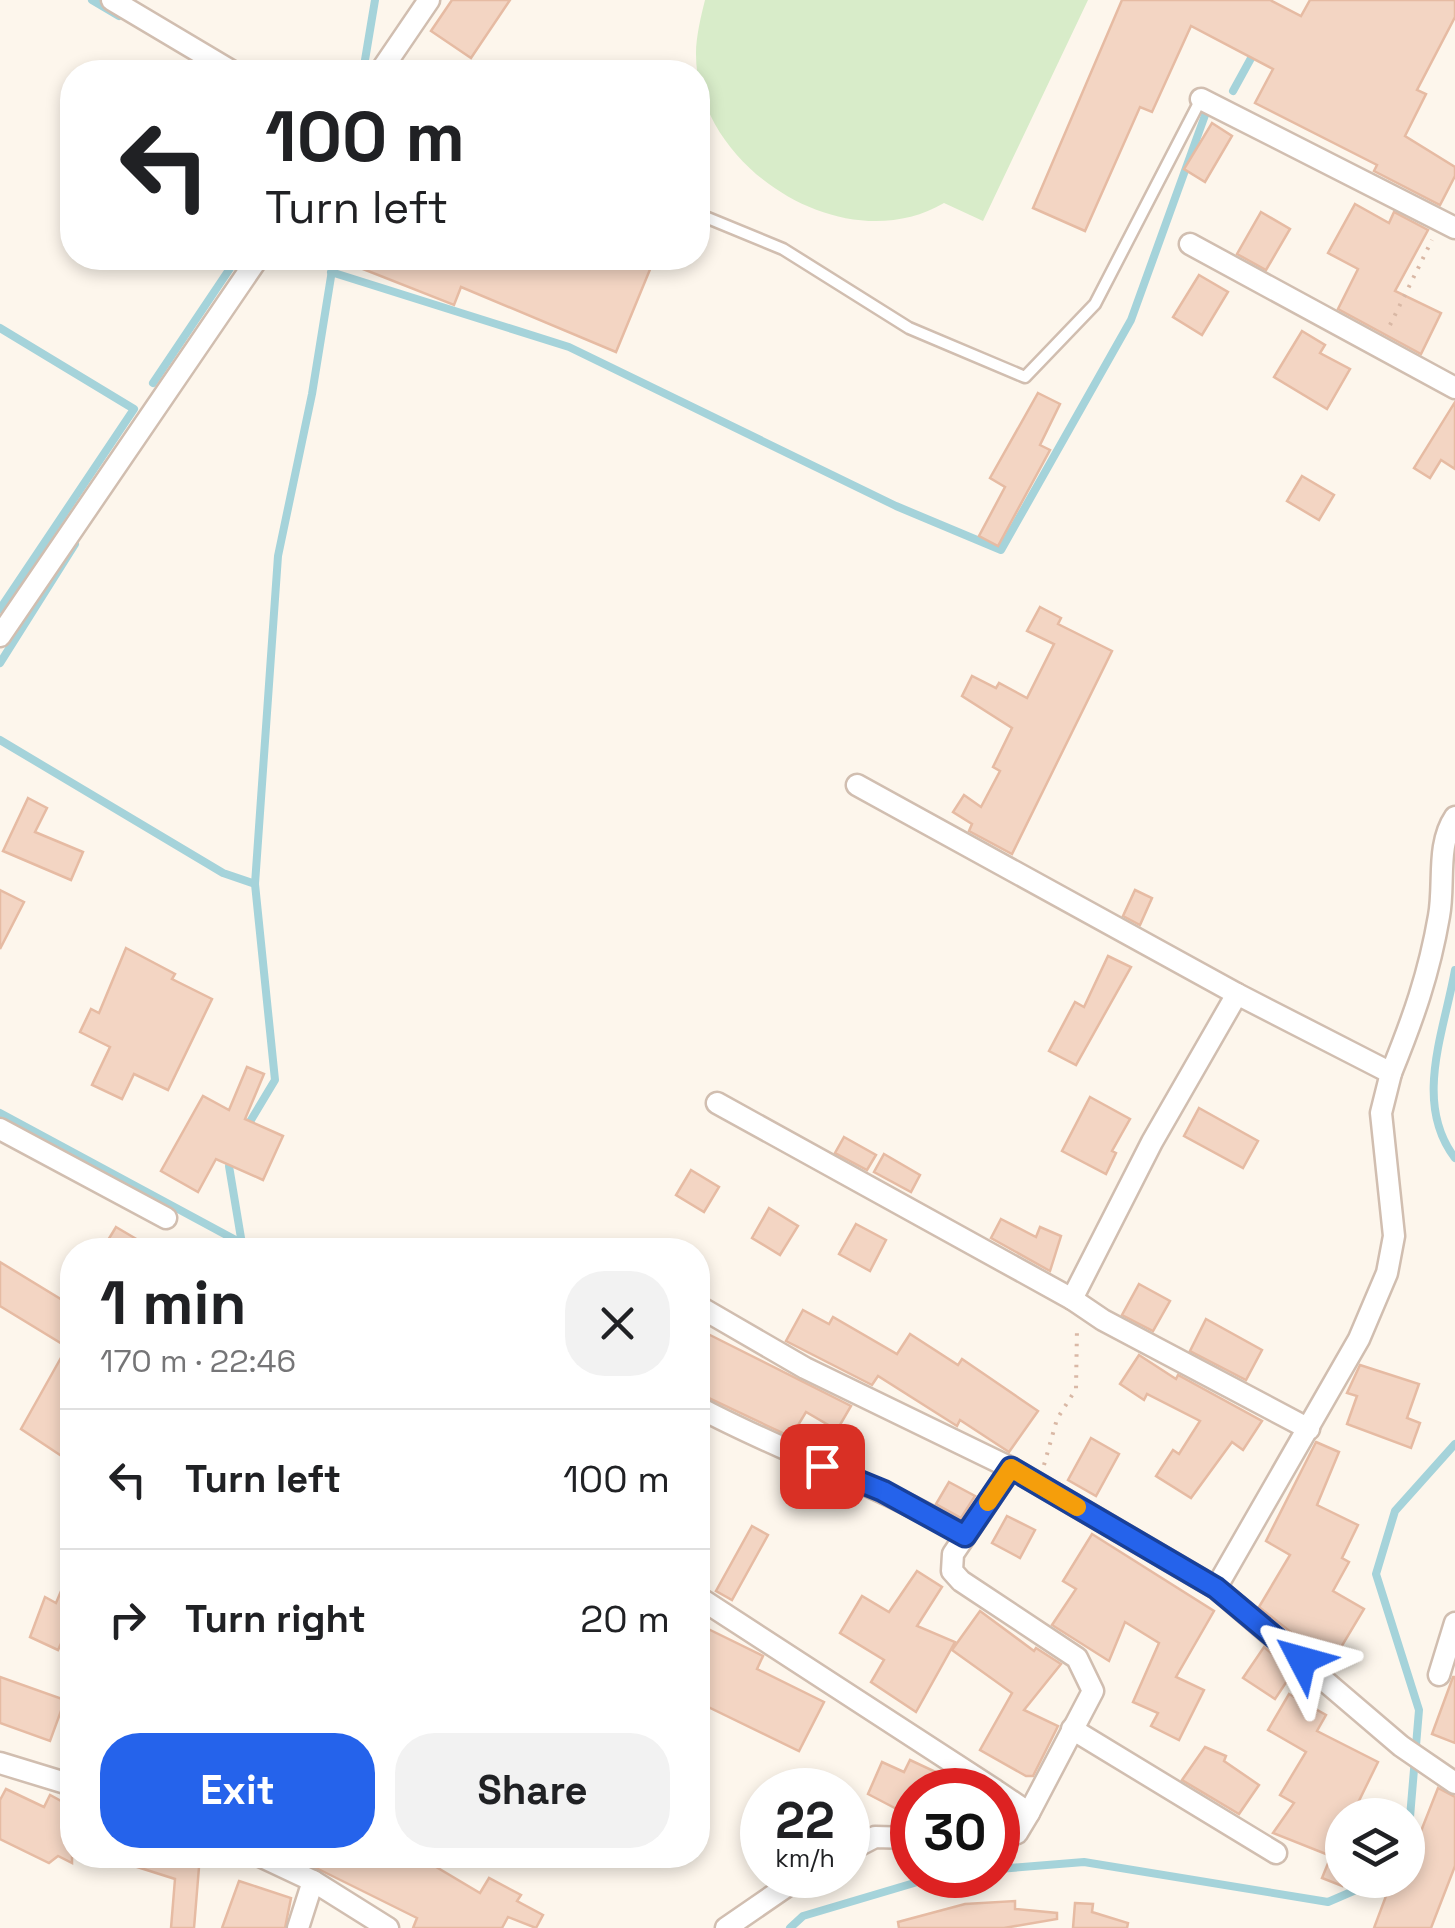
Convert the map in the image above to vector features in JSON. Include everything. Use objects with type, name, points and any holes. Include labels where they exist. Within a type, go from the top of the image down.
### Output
[{"type":"street","points":[[112,0],[213,60]]},
{"type":"street","points":[[388,60],[429,0]]},
{"type":"street","points":[[1201,99],[1449,225]]},
{"type":"street","points":[[1190,244],[1455,388]]},
{"type":"street","points":[[0,636],[250,270]]},
{"type":"street","points":[[857,785],[1237,994],[1391,1073]]},
{"type":"street","points":[[1216,1588],[1358,1339],[1387,1274],[1394,1236],[1380,1114],[1391,1073],[1422,996],[1440,911],[1446,832],[1455,818]]},
{"type":"street","points":[[1072,1299],[1152,1142],[1237,994]]},
{"type":"street","points":[[717,1103],[1072,1299],[1103,1320],[1308,1428]]},
{"type":"street","points":[[0,1127],[166,1218]]},
{"type":"street","points":[[710,1313],[805,1368],[1011,1468],[1216,1588],[1401,1746],[1455,1783]]},
{"type":"street","points":[[710,1414],[740,1432],[883,1491],[965,1536]]},
{"type":"street","points":[[1011,1468],[953,1554],[952,1571],[961,1581],[1077,1658],[1093,1691],[1020,1828]]},
{"type":"street","points":[[710,1605],[961,1768]]},
{"type":"street","points":[[1440,1676],[1455,1623]]},
{"type":"street","points":[[1072,1729],[1276,1853]]},
{"type":"street","points":[[0,1763],[60,1781]]},
{"type":"street","points":[[1020,1807],[1030,1813]]},
{"type":"street","points":[[286,1868],[388,1928]]},
{"type":"street","points":[[298,1928],[313,1881]]},
{"type":"street","points":[[726,1928],[769,1898]]},
{"type":"lane","points":[[710,219],[783,249],[908,328],[1025,377],[1095,304],[1201,99]]},
{"type":"path","points":[[1380,347],[1420,260],[1449,225]]},
{"type":"path","points":[[1011,1468],[1033,1471],[1043,1466],[1057,1419],[1076,1389],[1074,1348],[1080,1314],[1072,1299]]},
{"type":"green space","points":[[705,0],[1088,0],[983,221],[944,203],[905,218],[863,220],[821,212],[782,193],[748,166],[720,133],[710,112],[710,60],[697,60]]},
{"type":"building","points":[[452,0],[510,0],[471,58],[431,31]]},
{"type":"building","points":[[1122,0],[1270,0],[1301,16],[1310,0],[1455,0],[1455,17],[1417,90],[1426,94],[1405,136],[1455,167],[1455,176],[1440,205],[1374,171],[1377,165],[1255,103],[1273,69],[1191,26],[1152,112],[1140,107],[1085,231],[1033,208]]},
{"type":"building","points":[[1212,123],[1232,136],[1205,182],[1184,169]]},
{"type":"building","points":[[1355,204],[1389,223],[1394,212],[1428,230],[1395,291],[1441,313],[1421,354],[1338,309],[1358,269],[1328,253]]},
{"type":"building","points":[[1261,212],[1290,229],[1266,270],[1237,254]]},
{"type":"building","points":[[365,270],[650,270],[616,352],[461,287],[454,305]]},
{"type":"building","points":[[1199,275],[1228,292],[1202,335],[1173,317]]},
{"type":"building","points":[[1302,331],[1325,345],[1320,353],[1350,369],[1327,409],[1274,377]]},
{"type":"building","points":[[1038,393],[1060,404],[1040,445],[1050,450],[998,546],[979,536],[1005,487],[990,478]]},
{"type":"building","points":[[1455,402],[1455,469],[1441,460],[1430,478],[1414,468]]},
{"type":"building","points":[[1302,476],[1334,495],[1319,520],[1287,501]]},
{"type":"building","points":[[1040,607],[1061,618],[1058,624],[1112,651],[1012,854],[969,831],[972,824],[953,812],[964,795],[981,807],[1000,771],[993,767],[1012,728],[962,696],[972,676],[996,688],[999,683],[1027,698],[1054,644],[1027,631]]},
{"type":"building","points":[[28,798],[47,808],[35,832],[83,852],[71,880],[3,851]]},
{"type":"building","points":[[0,890],[24,902],[0,949]]},
{"type":"building","points":[[1135,890],[1152,898],[1140,925],[1123,916]]},
{"type":"building","points":[[126,948],[175,974],[172,979],[212,999],[168,1090],[134,1074],[122,1099],[92,1085],[110,1047],[80,1032],[91,1009],[99,1013]]},
{"type":"building","points":[[1108,956],[1131,967],[1076,1065],[1049,1051],[1075,1002],[1084,1007]]},
{"type":"building","points":[[247,1067],[264,1074],[245,1119],[283,1136],[263,1180],[216,1159],[198,1192],[161,1171],[203,1096],[229,1110]]},
{"type":"building","points":[[1090,1097],[1130,1119],[1112,1151],[1116,1153],[1106,1174],[1062,1151]]},
{"type":"building","points":[[1199,1108],[1258,1141],[1243,1168],[1184,1136]]},
{"type":"building","points":[[844,1137],[876,1155],[867,1170],[835,1153]]},
{"type":"building","points":[[884,1154],[920,1175],[911,1192],[874,1172]]},
{"type":"building","points":[[691,1170],[719,1187],[704,1212],[676,1195]]},
{"type":"building","points":[[769,1208],[798,1226],[780,1255],[752,1238]]},
{"type":"building","points":[[1001,1219],[1036,1237],[1040,1227],[1061,1236],[1050,1271],[991,1238]]},
{"type":"building","points":[[856,1224],[886,1240],[870,1271],[839,1254]]},
{"type":"building","points":[[116,1227],[135,1238],[109,1238]]},
{"type":"building","points":[[0,1262],[60,1299],[60,1343],[0,1306]]},
{"type":"building","points":[[1139,1284],[1170,1301],[1153,1331],[1122,1315]]},
{"type":"building","points":[[803,1310],[829,1324],[833,1317],[897,1354],[910,1334],[958,1365],[962,1359],[1038,1411],[1009,1452],[960,1420],[957,1426],[878,1376],[872,1385],[786,1341]]},
{"type":"building","points":[[1206,1319],[1262,1350],[1246,1380],[1190,1351]]},
{"type":"building","points":[[710,1335],[851,1406],[837,1430],[806,1412],[791,1437],[710,1399]]},
{"type":"building","points":[[1139,1355],[1176,1379],[1178,1375],[1262,1421],[1243,1450],[1232,1442],[1191,1498],[1156,1476],[1173,1450],[1179,1454],[1200,1421],[1147,1394],[1144,1400],[1120,1384]]},
{"type":"building","points":[[60,1359],[60,1455],[21,1429]]},
{"type":"building","points":[[1360,1365],[1419,1384],[1407,1418],[1420,1423],[1411,1448],[1347,1424],[1357,1396],[1347,1393]]},
{"type":"building","points":[[1091,1438],[1119,1454],[1096,1496],[1068,1480]]},
{"type":"building","points":[[1316,1442],[1339,1452],[1317,1505],[1358,1525],[1342,1558],[1349,1562],[1333,1591],[1364,1609],[1331,1664],[1259,1607],[1290,1555],[1266,1541]]},
{"type":"building","points":[[949,1482],[975,1496],[961,1518],[936,1504]]},
{"type":"building","points":[[1007,1516],[1035,1530],[1020,1558],[992,1543]]},
{"type":"building","points":[[752,1526],[768,1535],[732,1600],[716,1591]]},
{"type":"building","points":[[1092,1534],[1214,1611],[1176,1677],[1204,1690],[1179,1740],[1151,1726],[1158,1713],[1133,1702],[1159,1643],[1125,1622],[1109,1661],[1052,1625],[1076,1589],[1063,1581]]},
{"type":"building","points":[[917,1571],[942,1587],[917,1626],[955,1642],[916,1712],[871,1682],[884,1660],[840,1633],[862,1596],[889,1612]]},
{"type":"building","points":[[60,1594],[58,1650],[30,1637],[45,1597],[56,1603]]},
{"type":"building","points":[[980,1611],[1034,1651],[1036,1648],[1061,1664],[1024,1710],[1058,1726],[1033,1776],[1026,1776],[1020,1768],[1012,1768],[980,1750],[1012,1693],[952,1650]]},
{"type":"building","points":[[710,1630],[763,1656],[757,1669],[824,1702],[799,1751],[710,1708]]},
{"type":"building","points":[[1264,1647],[1293,1672],[1275,1699],[1243,1678]]},
{"type":"building","points":[[0,1677],[60,1698],[60,1714],[50,1741],[0,1723]]},
{"type":"building","points":[[1455,1677],[1455,1743],[1432,1734]]},
{"type":"building","points":[[1289,1694],[1326,1715],[1317,1731],[1378,1762],[1360,1798],[1325,1798],[1325,1854],[1273,1833],[1294,1803],[1280,1795],[1306,1752],[1268,1730]]},
{"type":"building","points":[[1205,1747],[1226,1756],[1224,1761],[1259,1785],[1239,1814],[1182,1780]]},
{"type":"building","points":[[910,1760],[927,1768],[906,1768]]},
{"type":"building","points":[[882,1762],[895,1768],[890,1768],[890,1806],[870,1795]]},
{"type":"building","points":[[1438,1788],[1455,1797],[1455,1866],[1431,1928],[1374,1928],[1385,1898],[1425,1898],[1425,1821]]},
{"type":"building","points":[[6,1789],[44,1807],[50,1795],[60,1800],[60,1857],[49,1863],[0,1839],[0,1800]]},
{"type":"building","points":[[140,1868],[199,1868],[194,1928],[171,1928],[175,1879]]},
{"type":"building","points":[[316,1868],[438,1868],[480,1893],[489,1878],[521,1895],[517,1901],[543,1915],[536,1928],[508,1917],[502,1928],[413,1928],[417,1918]]},
{"type":"building","points":[[239,1881],[291,1898],[285,1928],[222,1928]]},
{"type":"building","points":[[1015,1901],[1015,1909],[1057,1913],[1057,1919],[1004,1928],[899,1928],[898,1922],[965,1904]]},
{"type":"building","points":[[1075,1903],[1093,1904],[1092,1912],[1128,1923],[1127,1928],[1073,1928]]},
{"type":"waterway","points":[[92,0],[119,16]]},
{"type":"waterway","points":[[365,60],[375,0]]},
{"type":"waterway","points":[[1233,91],[1255,51]]},
{"type":"waterway","points":[[331,272],[569,347],[896,506],[1001,550],[1131,320],[1208,107]]},
{"type":"waterway","points":[[153,383],[229,270]]},
{"type":"waterway","points":[[245,1130],[275,1080],[255,884],[278,556],[312,394],[332,270]]},
{"type":"waterway","points":[[0,328],[134,409],[0,609]]},
{"type":"waterway","points":[[0,663],[75,544]]},
{"type":"waterway","points":[[0,740],[223,873],[255,884]]},
{"type":"waterway","points":[[1455,970],[1439,1042],[1434,1091],[1442,1137],[1455,1158]]},
{"type":"waterway","points":[[0,1113],[232,1238]]},
{"type":"waterway","points":[[233,1156],[229,1166],[241,1238]]},
{"type":"waterway","points":[[1412,1798],[1419,1710],[1376,1574],[1395,1511],[1455,1444]]},
{"type":"waterway","points":[[1020,1867],[1084,1862],[1328,1902],[1337,1898]]},
{"type":"waterway","points":[[790,1928],[803,1916],[890,1890]]},
{"type":"slow traffic","points":[[988,1502],[1011,1468],[1077,1507]]},
{"type":"route","points":[[822,1466],[883,1491],[965,1536],[1011,1468],[1216,1588],[1302,1660]]}]
